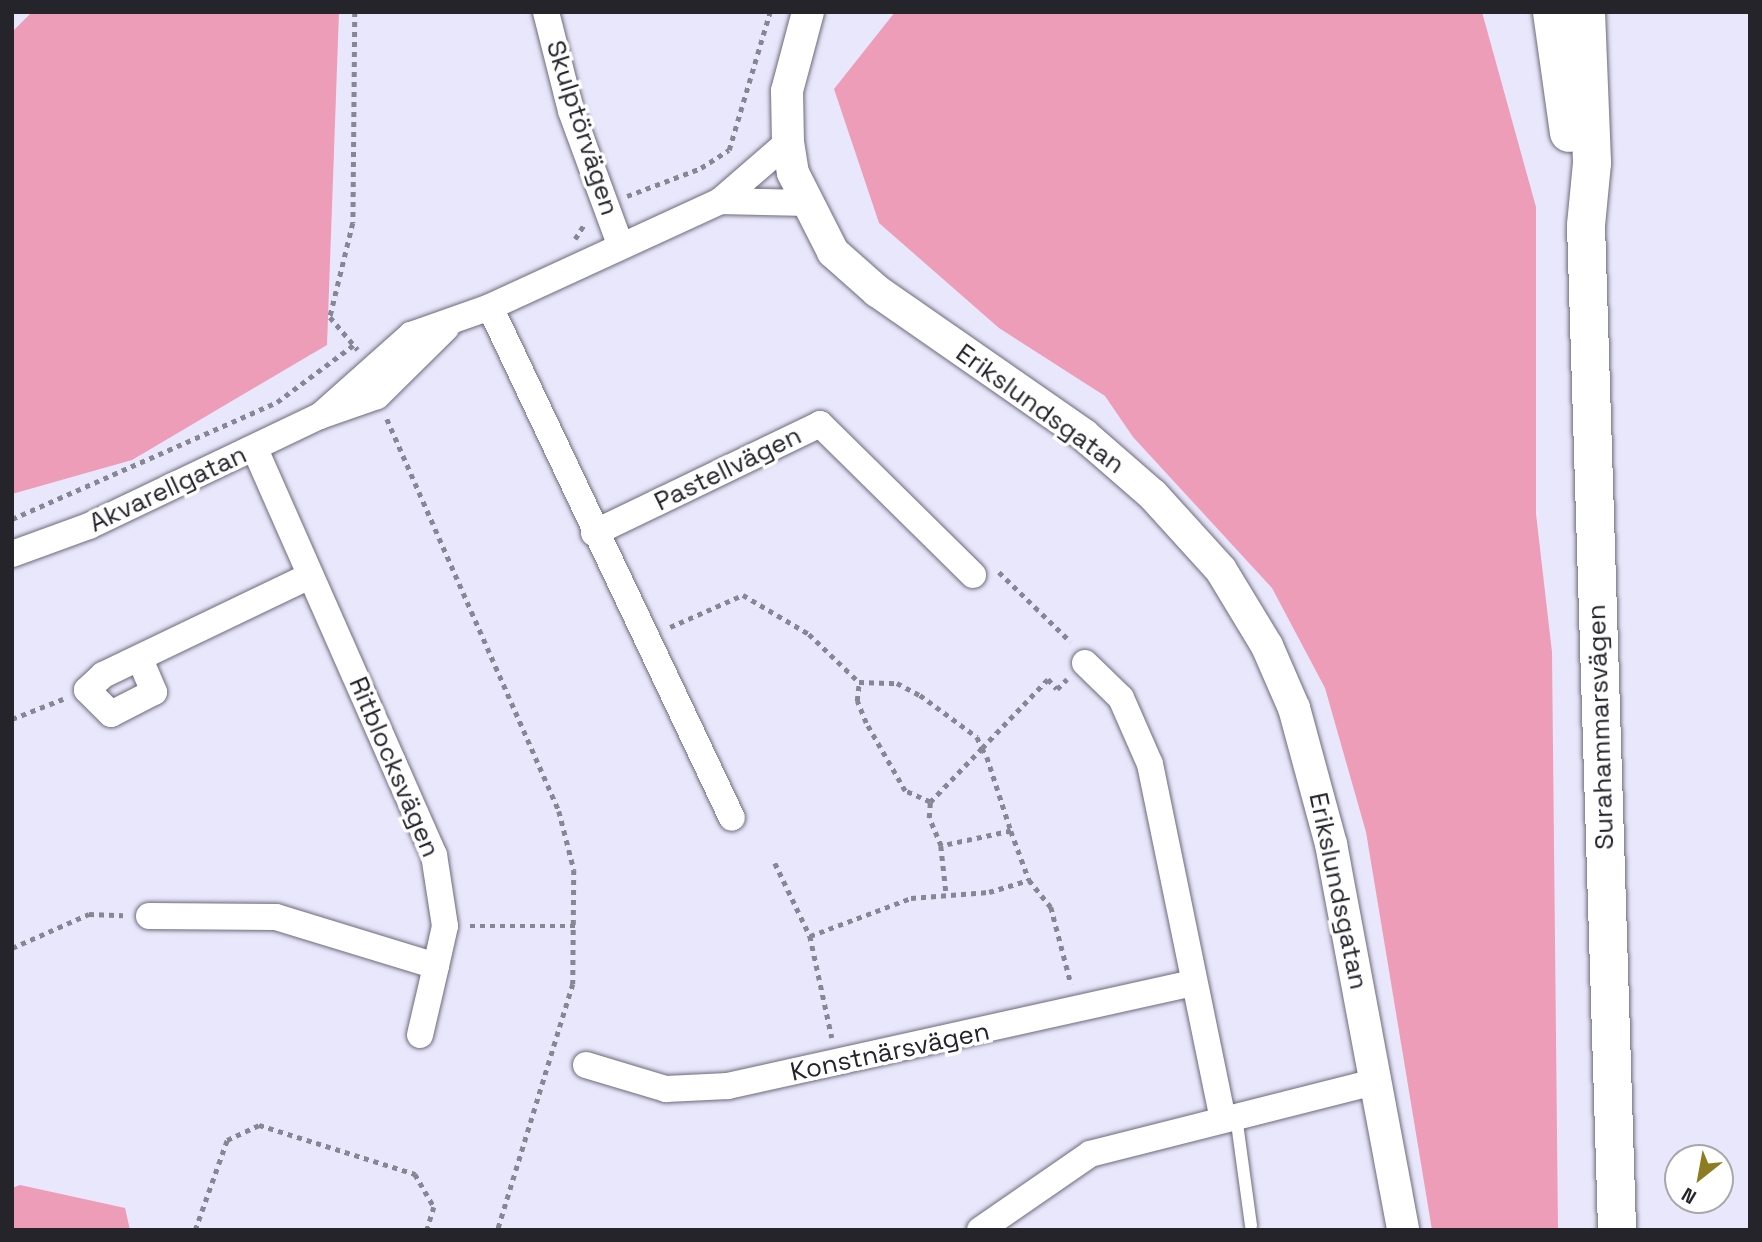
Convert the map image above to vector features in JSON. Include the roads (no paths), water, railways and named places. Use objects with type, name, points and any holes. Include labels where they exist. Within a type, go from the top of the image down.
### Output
[{"type":"main road","name":"Surahammarsvägen","points":[[1552,12],[1586,225]]},
{"type":"main road","name":"Surahammarsvägen","points":[[1586,12],[1592,163],[1586,225],[1617,1230]]},
{"type":"street","name":"Skulptörvägen","points":[[546,12],[571,111],[620,244]]},
{"type":"street","name":"Erikslundsgatan","points":[[808,12],[787,91],[788,142],[806,203],[833,251],[877,291],[1084,435],[1153,495],[1244,604],[1294,708],[1313,772],[1403,1230]]},
{"type":"street","name":"Akvarellgatan","points":[[320,416],[366,369],[411,335],[449,325],[620,244],[720,201],[788,142]]},
{"type":"street","name":"Akvarellgatan","points":[[720,201],[806,203]]},
{"type":"street","points":[[490,307],[644,640],[732,818]]},
{"type":"street","name":"Akvarellgatan","points":[[12,554],[255,450],[320,416],[377,396],[449,325]]},
{"type":"street","name":"Pastellvägen","points":[[594,533],[820,424],[973,575]]},
{"type":"street","name":"Ritblocksvägen","points":[[255,450],[434,855],[444,926],[420,1035]]},
{"type":"street","points":[[140,659],[154,692],[111,714],[87,690],[140,659],[310,576]]},
{"type":"street","points":[[1085,663],[1121,698],[1150,764],[1194,983],[1229,1117]]},
{"type":"street","points":[[149,916],[276,917],[436,966]]},
{"type":"street","name":"Konstnärsvägen","points":[[586,1065],[666,1089],[728,1086],[1194,983]]},
{"type":"street","points":[[980,1230],[1090,1154],[1376,1082]]},
{"type":"lane","points":[[1229,1117],[1251,1226]]}]
